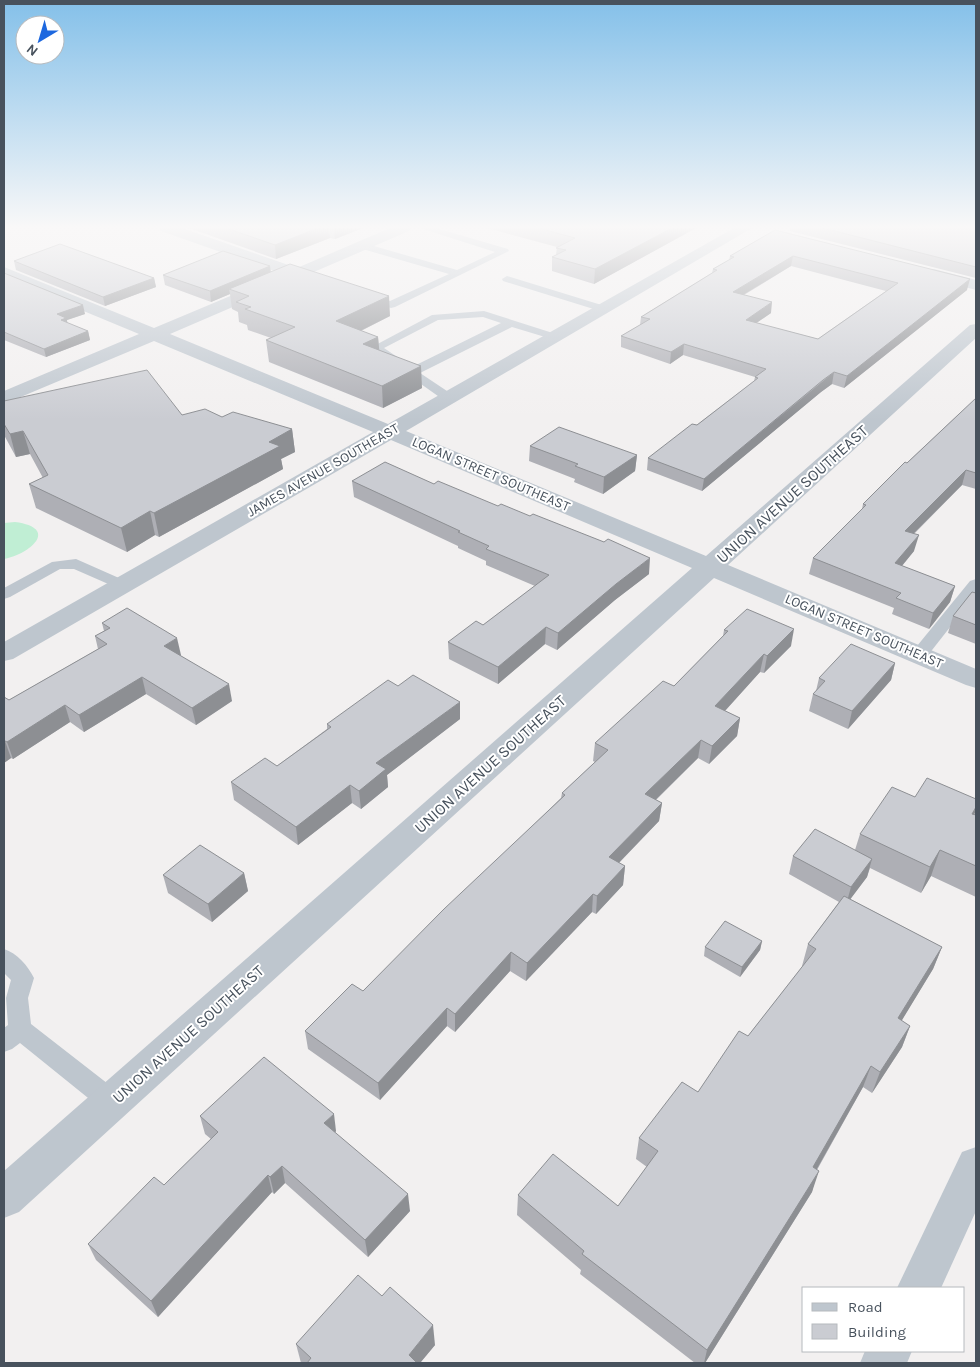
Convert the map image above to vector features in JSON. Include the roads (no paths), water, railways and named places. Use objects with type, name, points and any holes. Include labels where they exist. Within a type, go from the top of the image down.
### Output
[{"type":"street","name":"LOGAN STREET SOUTHEAST","points":[[52,292],[976,679]]},
{"type":"street","points":[[4,398],[154,334],[263,292]]},
{"type":"street","name":"JAMES AVENUE SOUTHEAST","points":[[4,653],[636,292]]},
{"type":"street","name":"UNION AVENUE SOUTHEAST","points":[[4,1198],[976,329]]},
{"type":"street","points":[[919,1287],[976,1166]]},
{"type":"lane","points":[[356,293],[391,305],[420,292]]},
{"type":"lane","points":[[548,292],[604,309]]},
{"type":"lane","points":[[449,398],[376,348],[436,318],[484,314],[556,337]]},
{"type":"lane","points":[[412,372],[510,323]]},
{"type":"lane","points":[[4,594],[57,566],[76,564],[122,585]]},
{"type":"lane","points":[[919,655],[976,584]]},
{"type":"lane","points":[[4,958],[23,978],[17,998],[12,1036],[112,1102]]}]
